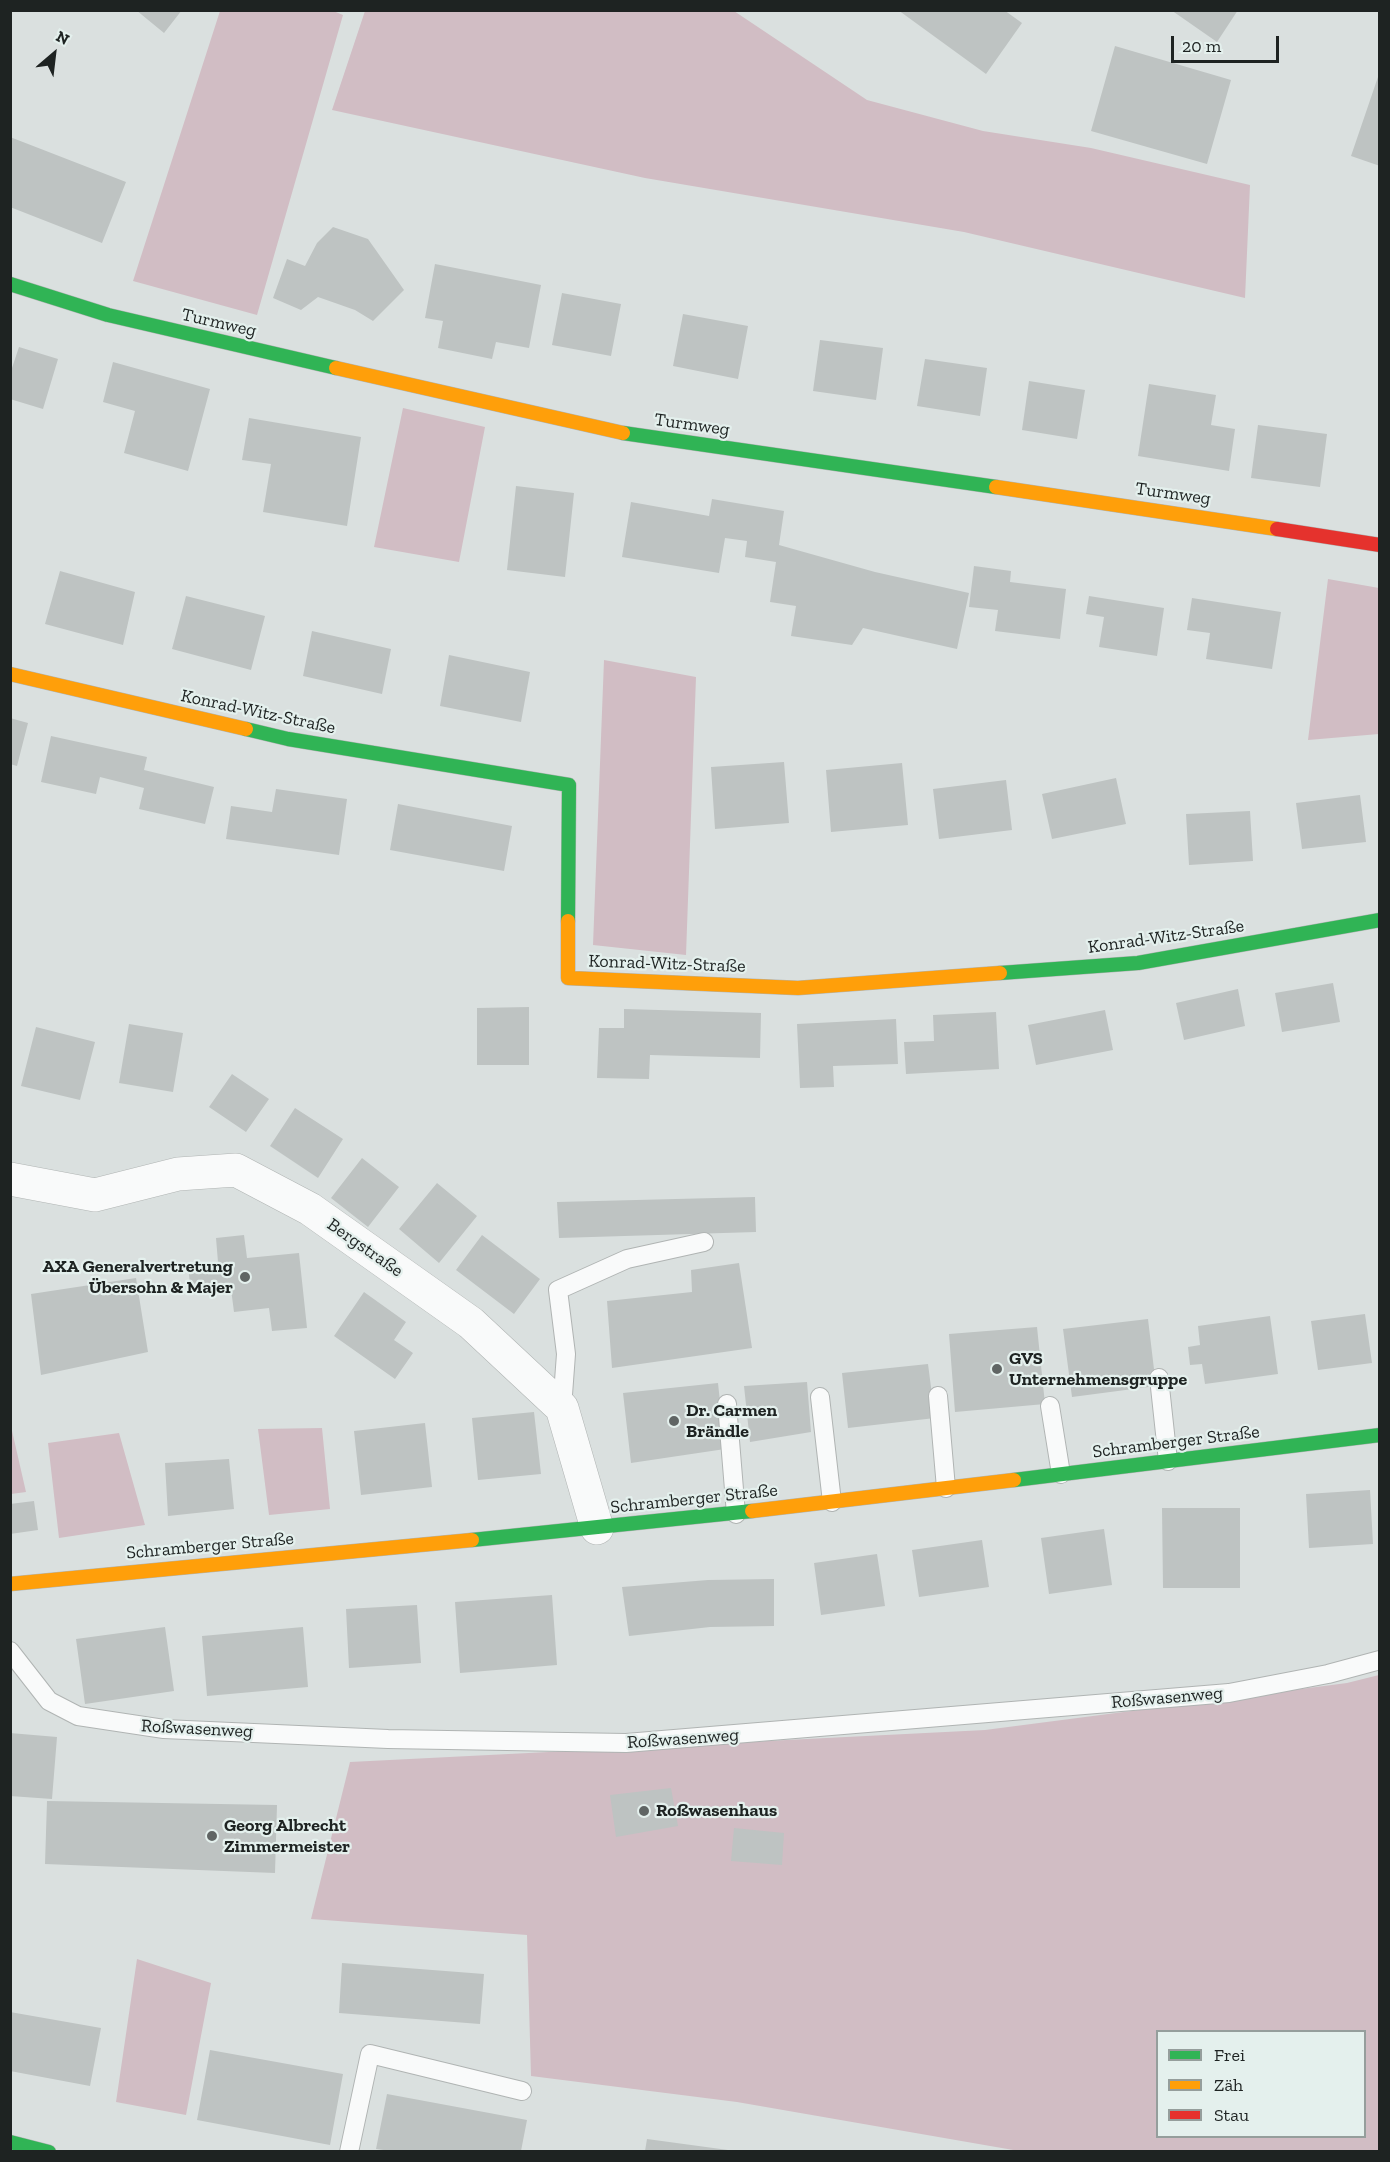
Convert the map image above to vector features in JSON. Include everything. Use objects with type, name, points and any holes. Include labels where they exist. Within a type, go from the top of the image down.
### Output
[{"type":"street","name":"Turmweg","points":[[10,284],[108,315],[607,432],[1202,517],[1380,545]]},
{"type":"street","name":"Konrad-Witz-Straße","points":[[10,674],[288,739],[569,785],[568,978],[798,988],[1138,963],[1380,920]]},
{"type":"street","name":"Bergstraße","points":[[10,1179],[95,1195],[178,1174],[236,1170],[310,1209],[471,1323],[562,1408]]},
{"type":"street","points":[[562,1408],[597,1528]]},
{"type":"street","name":"Schramberger Straße","points":[[10,1584],[736,1514],[1380,1435]]},
{"type":"street","points":[[10,2142],[49,2151]]},
{"type":"lane","points":[[562,1408],[566,1354],[558,1290],[627,1259],[704,1242]]},
{"type":"lane","points":[[1159,1378],[1168,1461]]},
{"type":"lane","points":[[938,1396],[946,1488]]},
{"type":"lane","points":[[820,1397],[832,1502]]},
{"type":"lane","points":[[726,1404],[736,1514]]},
{"type":"lane","points":[[1050,1406],[1061,1474]]},
{"type":"lane","name":"Roßwasenweg","points":[[10,1651],[49,1701],[78,1716],[111,1723],[164,1728],[388,1739],[626,1743],[1229,1693],[1328,1674],[1380,1660]]},
{"type":"lane","points":[[349,2151],[370,2054],[522,2091]]},
{"type":"shaded area","points":[[331,10],[343,15],[257,315],[133,281],[220,11]]},
{"type":"shaded area","points":[[365,11],[734,11],[867,100],[983,131],[1091,148],[1250,185],[1245,298],[964,232],[645,178],[332,110]]},
{"type":"shaded area","points":[[403,408],[485,427],[459,562],[374,547]]},
{"type":"shaded area","points":[[1328,579],[1379,588],[1379,734],[1308,740]]},
{"type":"shaded area","points":[[604,660],[696,677],[686,955],[593,945]]},
{"type":"shaded area","points":[[10,1422],[26,1492],[11,1494],[10,1494]]},
{"type":"shaded area","points":[[322,1428],[330,1509],[269,1515],[258,1429]]},
{"type":"shaded area","points":[[119,1433],[145,1525],[59,1538],[48,1443]]},
{"type":"shaded area","points":[[1379,1675],[1379,2151],[1019,2151],[737,2102],[531,2076],[527,1935],[311,1919],[350,1762],[985,1730],[1347,1683]]},
{"type":"shaded area","points":[[137,1959],[211,1983],[186,2115],[116,2102]]},
{"type":"building","points":[[136,10],[182,10],[164,33]]},
{"type":"building","points":[[898,10],[1004,10],[1022,23],[986,74]]},
{"type":"building","points":[[1171,10],[1238,10],[1217,42]]},
{"type":"building","points":[[1115,46],[1231,80],[1207,164],[1091,131]]},
{"type":"building","points":[[1380,74],[1380,166],[1351,156]]},
{"type":"building","points":[[10,137],[126,182],[102,243],[10,207]]},
{"type":"building","points":[[333,227],[368,239],[404,290],[373,321],[355,310],[318,297],[301,310],[273,298],[287,259],[305,266],[317,243]]},
{"type":"building","points":[[435,264],[541,285],[529,348],[496,342],[492,359],[438,348],[443,321],[425,318]]},
{"type":"building","points":[[562,293],[621,304],[611,356],[552,345]]},
{"type":"building","points":[[683,314],[748,326],[738,379],[673,366]]},
{"type":"building","points":[[820,340],[883,348],[876,400],[813,391]]},
{"type":"building","points":[[19,347],[58,359],[43,409],[10,399],[10,374]]},
{"type":"building","points":[[925,359],[987,368],[980,416],[917,406]]},
{"type":"building","points":[[113,362],[210,389],[188,471],[124,453],[135,411],[103,402]]},
{"type":"building","points":[[1029,381],[1085,390],[1077,439],[1022,430]]},
{"type":"building","points":[[1149,384],[1216,395],[1211,425],[1235,429],[1229,471],[1138,456]]},
{"type":"building","points":[[249,418],[361,437],[347,526],[263,512],[271,464],[242,460]]},
{"type":"building","points":[[1258,425],[1327,434],[1320,487],[1251,478]]},
{"type":"building","points":[[516,486],[574,493],[565,577],[507,570]]},
{"type":"building","points":[[712,499],[784,511],[779,545],[875,572],[969,593],[957,649],[863,628],[852,645],[791,636],[796,606],[770,602],[776,562],[745,557],[747,541],[725,538],[719,573],[622,557],[631,502],[709,516]]},
{"type":"building","points":[[974,566],[1011,571],[1010,582],[1066,589],[1060,639],[995,631],[998,610],[969,607]]},
{"type":"building","points":[[60,571],[135,592],[123,645],[45,624]]},
{"type":"building","points":[[186,596],[265,616],[251,670],[172,649]]},
{"type":"building","points":[[1089,596],[1164,608],[1157,656],[1099,647],[1104,617],[1086,614]]},
{"type":"building","points":[[1192,598],[1281,612],[1272,669],[1206,659],[1210,633],[1187,630]]},
{"type":"building","points":[[312,631],[391,649],[382,694],[303,676]]},
{"type":"building","points":[[449,655],[530,672],[521,722],[440,706]]},
{"type":"building","points":[[10,718],[28,723],[17,766],[10,764]]},
{"type":"building","points":[[51,736],[147,757],[144,770],[214,787],[205,824],[139,809],[144,788],[100,777],[96,794],[41,782]]},
{"type":"building","points":[[784,762],[789,823],[715,829],[711,767]]},
{"type":"building","points":[[902,763],[908,825],[831,832],[826,770]]},
{"type":"building","points":[[1116,778],[1126,824],[1052,839],[1042,794]]},
{"type":"building","points":[[1006,780],[1012,830],[939,839],[933,789]]},
{"type":"building","points":[[276,789],[347,799],[339,855],[226,839],[231,806],[272,812]]},
{"type":"building","points":[[1360,795],[1366,842],[1302,849],[1296,803]]},
{"type":"building","points":[[398,804],[512,826],[504,871],[390,850]]},
{"type":"building","points":[[1250,811],[1253,861],[1189,865],[1186,814]]},
{"type":"building","points":[[1333,983],[1340,1022],[1282,1032],[1275,993]]},
{"type":"building","points":[[1238,989],[1245,1026],[1184,1040],[1176,1003]]},
{"type":"building","points":[[529,1007],[529,1065],[477,1065],[477,1008]]},
{"type":"building","points":[[624,1009],[761,1013],[760,1058],[650,1055],[649,1079],[597,1078],[599,1028],[624,1028]]},
{"type":"building","points":[[1105,1010],[1113,1050],[1036,1065],[1028,1025]]},
{"type":"building","points":[[996,1012],[999,1069],[906,1074],[904,1042],[934,1041],[933,1015]]},
{"type":"building","points":[[896,1019],[898,1064],[833,1066],[834,1087],[800,1088],[797,1024]]},
{"type":"building","points":[[129,1024],[183,1033],[173,1092],[119,1083]]},
{"type":"building","points":[[36,1027],[95,1042],[80,1100],[21,1086]]},
{"type":"building","points":[[232,1074],[269,1099],[246,1132],[209,1107]]},
{"type":"building","points":[[295,1108],[343,1139],[318,1178],[270,1146]]},
{"type":"building","points":[[362,1158],[399,1187],[368,1227],[331,1198]]},
{"type":"building","points":[[437,1183],[477,1216],[439,1263],[399,1229]]},
{"type":"building","points":[[755,1197],[756,1232],[559,1238],[557,1202]]},
{"type":"building","name":"AXA Generalvertretung Übersohn & Majer","points":[[244,1235],[247,1258],[299,1253],[307,1328],[272,1331],[269,1308],[234,1312],[231,1289],[191,1294],[188,1265],[218,1262],[216,1238]]},
{"type":"building","points":[[482,1235],[540,1279],[514,1314],[456,1270]]},
{"type":"building","points":[[739,1263],[752,1348],[612,1368],[607,1301],[692,1292],[691,1270]]},
{"type":"building","points":[[136,1278],[148,1352],[41,1375],[31,1294]]},
{"type":"building","points":[[364,1292],[406,1322],[394,1340],[413,1353],[395,1379],[334,1336]]},
{"type":"building","points":[[1365,1314],[1372,1363],[1318,1370],[1311,1321]]},
{"type":"building","points":[[1270,1316],[1278,1374],[1205,1384],[1202,1364],[1190,1365],[1188,1347],[1200,1345],[1198,1326]]},
{"type":"building","points":[[1148,1319],[1156,1386],[1072,1397],[1063,1329]]},
{"type":"building","name":"GVS Unternehmensgruppe","points":[[1037,1327],[1045,1404],[955,1412],[949,1334]]},
{"type":"building","points":[[928,1364],[935,1418],[848,1428],[842,1373]]},
{"type":"building","points":[[807,1382],[811,1432],[750,1442],[744,1386]]},
{"type":"building","name":"Dr. Carmen Brändle","points":[[718,1383],[725,1449],[631,1463],[623,1393]]},
{"type":"building","points":[[534,1412],[541,1474],[478,1480],[472,1418]]},
{"type":"building","points":[[425,1423],[432,1487],[361,1495],[354,1431]]},
{"type":"building","points":[[229,1459],[234,1509],[168,1516],[165,1463]]},
{"type":"building","points":[[1370,1490],[1373,1544],[1309,1548],[1306,1494]]},
{"type":"building","points":[[34,1501],[38,1530],[10,1534],[10,1504]]},
{"type":"building","points":[[1162,1508],[1240,1508],[1240,1588],[1163,1588]]},
{"type":"building","points":[[1104,1529],[1112,1585],[1049,1594],[1041,1538]]},
{"type":"building","points":[[982,1540],[989,1587],[919,1597],[912,1550]]},
{"type":"building","points":[[877,1554],[885,1606],[821,1615],[814,1563]]},
{"type":"building","points":[[774,1579],[774,1626],[710,1627],[629,1636],[622,1587],[708,1580]]},
{"type":"building","points":[[552,1595],[557,1665],[460,1673],[455,1602]]},
{"type":"building","points":[[417,1605],[421,1663],[349,1668],[346,1609]]},
{"type":"building","points":[[165,1627],[174,1691],[85,1704],[76,1639]]},
{"type":"building","points":[[303,1627],[308,1687],[207,1696],[202,1636]]},
{"type":"building","points":[[10,1733],[57,1737],[52,1799],[10,1796]]},
{"type":"building","name":"Roßwasenhaus","points":[[671,1788],[678,1826],[616,1837],[610,1795]]},
{"type":"building","points":[[47,1801],[277,1805],[275,1873],[45,1864]]},
{"type":"building","points":[[734,1828],[784,1833],[782,1865],[731,1861]]},
{"type":"building","points":[[342,1963],[484,1974],[480,2024],[339,2013]]},
{"type":"building","points":[[10,2012],[101,2028],[90,2086],[10,2071]]},
{"type":"building","points":[[210,2050],[343,2074],[330,2145],[197,2120]]},
{"type":"building","points":[[387,2094],[527,2120],[521,2151],[376,2149]]},
{"type":"building","points":[[647,2139],[728,2150],[728,2151],[645,2151]]},
{"type":"traffic: fast","points":[[10,284],[108,315],[336,368]]},
{"type":"traffic: fast","points":[[623,433],[996,487]]},
{"type":"traffic: fast","points":[[246,729],[288,739],[569,785],[568,921]]},
{"type":"traffic: fast","points":[[1000,973],[1138,963],[1380,920]]},
{"type":"traffic: fast","points":[[1014,1480],[1380,1435]]},
{"type":"traffic: fast","points":[[472,1540],[752,1511]]},
{"type":"traffic: fast","points":[[10,2142],[49,2152]]},
{"type":"traffic: slow","points":[[336,368],[623,433]]},
{"type":"traffic: slow","points":[[996,487],[1277,529]]},
{"type":"traffic: slow","points":[[10,674],[246,729]]},
{"type":"traffic: slow","points":[[568,921],[568,978],[798,988],[1000,973]]},
{"type":"traffic: slow","points":[[752,1511],[1014,1480]]},
{"type":"traffic: slow","points":[[10,1584],[472,1540]]},
{"type":"traffic: jam","points":[[1277,529],[1380,545]]},
{"type":"place","name":"AXA Generalvertretung Übersohn & Majer","points":[[245,1277]]},
{"type":"place","name":"GVS Unternehmensgruppe","points":[[997,1369]]},
{"type":"place","name":"Dr. Carmen Brändle","points":[[674,1421]]},
{"type":"place","name":"Roßwasenhaus","points":[[644,1811]]},
{"type":"place","name":"Georg Albrecht Zimmermeister","points":[[212,1836]]}]
